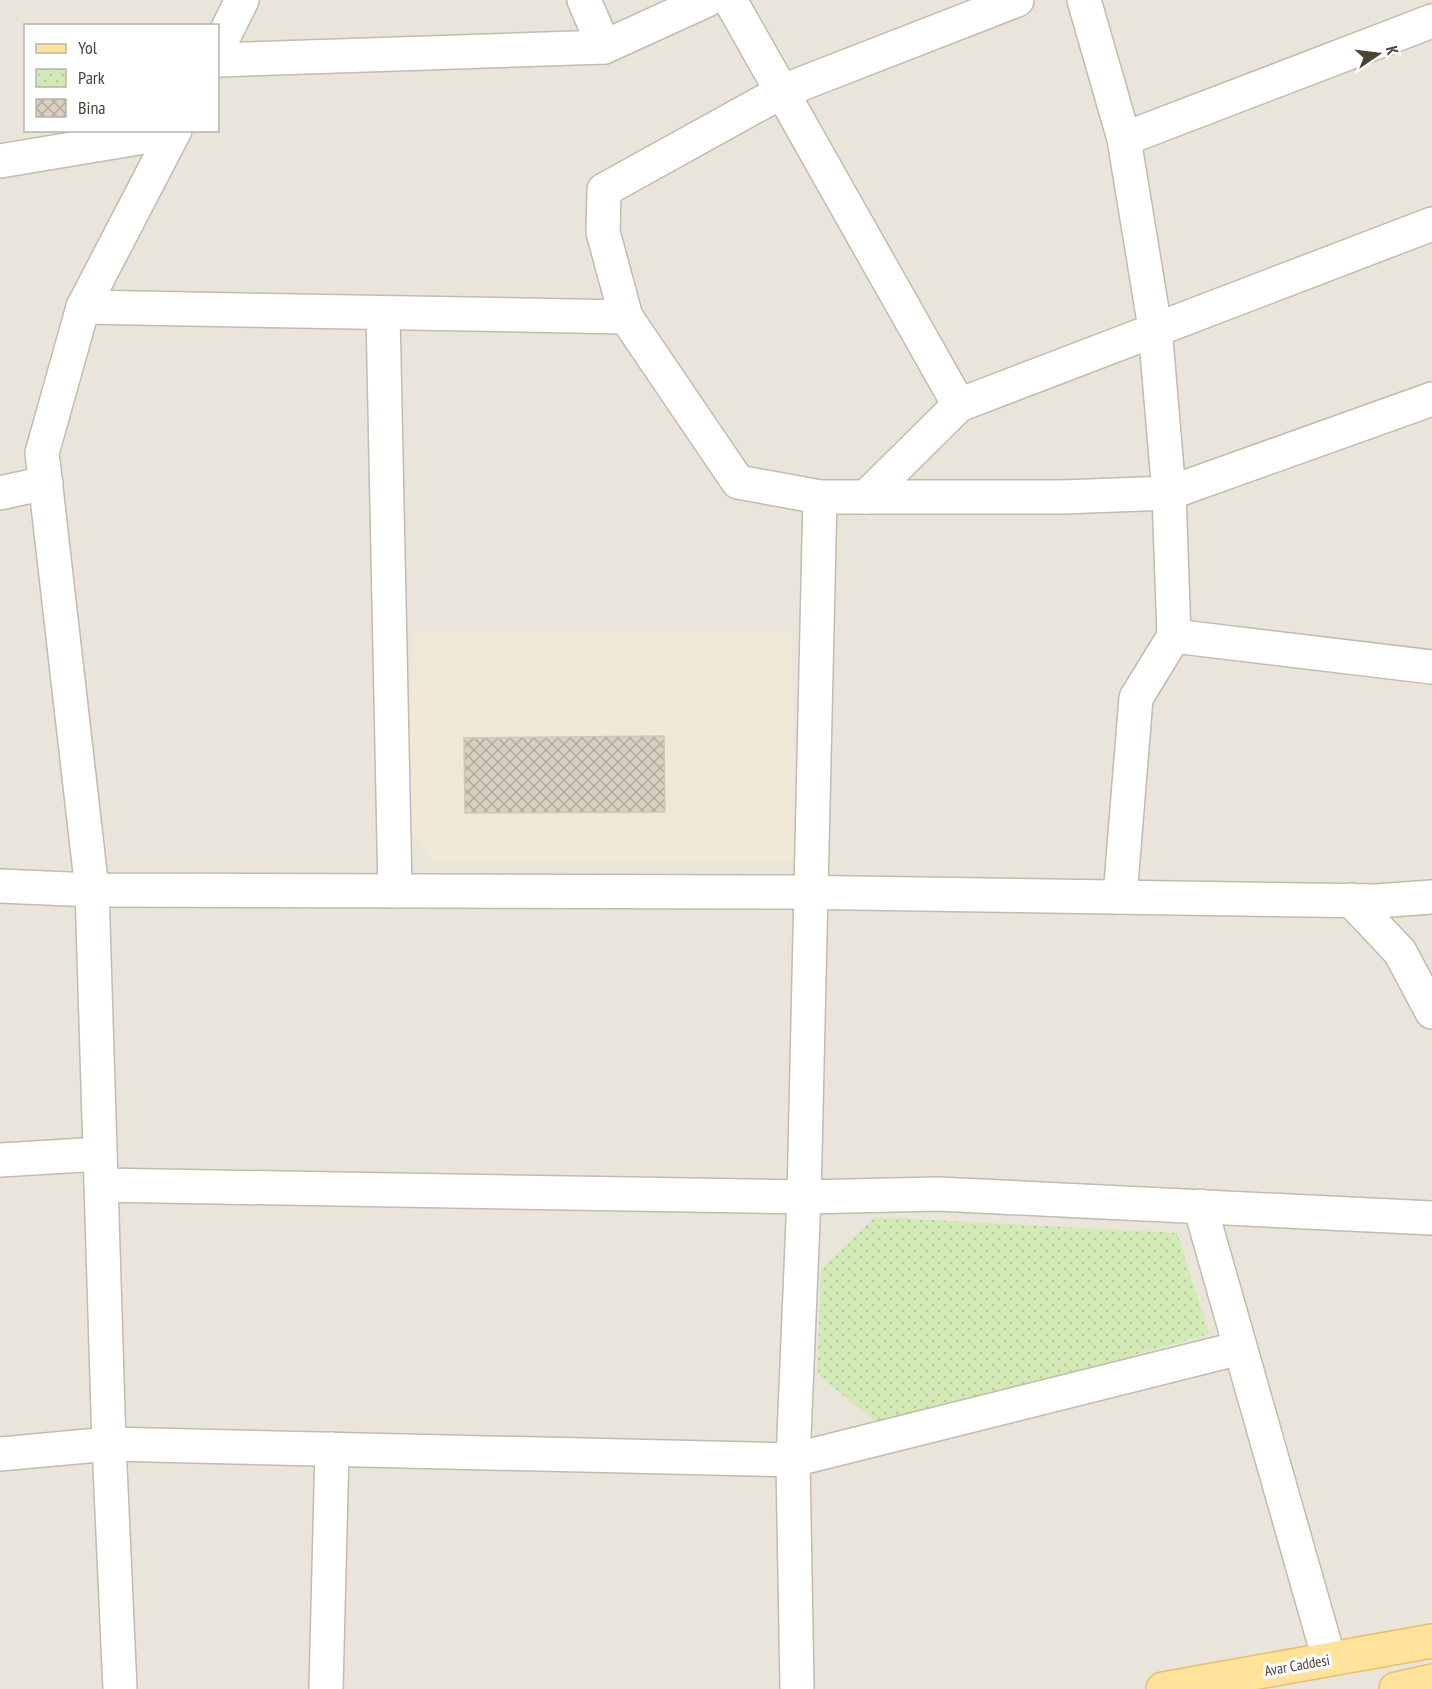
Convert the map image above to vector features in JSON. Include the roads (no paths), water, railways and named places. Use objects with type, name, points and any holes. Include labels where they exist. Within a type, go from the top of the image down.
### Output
[{"type":"main road","name":"Avar Caddesi","points":[[1163,1689],[1202,1686],[1329,1659],[1432,1641]]},
{"type":"main road","points":[[1396,1689],[1430,1684]]},
{"type":"street","points":[[219,46],[242,0]]},
{"type":"street","points":[[584,0],[604,47]]},
{"type":"street","points":[[219,60],[604,47],[706,0]]},
{"type":"street","points":[[730,0],[959,405]]},
{"type":"street","points":[[1017,0],[783,91],[604,190],[603,232],[626,317],[738,482],[820,497],[1062,497],[1169,493],[1432,399]]},
{"type":"street","points":[[1084,0],[1124,140],[1155,328],[1169,493],[1174,636],[1136,698],[1120,897]]},
{"type":"street","points":[[1124,140],[1432,21]]},
{"type":"street","points":[[0,161],[168,132]]},
{"type":"street","points":[[120,1689],[109,1444],[92,890],[42,453],[83,307],[173,132]]},
{"type":"street","points":[[866,497],[959,405],[1155,328],[1432,224]]},
{"type":"street","points":[[83,307],[626,317]]},
{"type":"street","points":[[383,313],[395,891]]},
{"type":"street","points":[[0,493],[46,483]]},
{"type":"street","points":[[797,1689],[793,1460],[804,1197],[809,892],[820,497]]},
{"type":"street","points":[[1174,636],[1432,667]]},
{"type":"street","points":[[0,886],[92,890],[809,892],[1351,900],[1432,897]]},
{"type":"street","points":[[1351,900],[1400,952],[1432,1012]]},
{"type":"street","points":[[0,1160],[101,1170],[804,1197],[938,1194],[1432,1218]]},
{"type":"street","points":[[1200,1206],[1329,1659]]},
{"type":"street","points":[[0,1454],[109,1444],[793,1460],[1240,1348]]},
{"type":"street","points":[[326,1689],[332,1449]]}]
